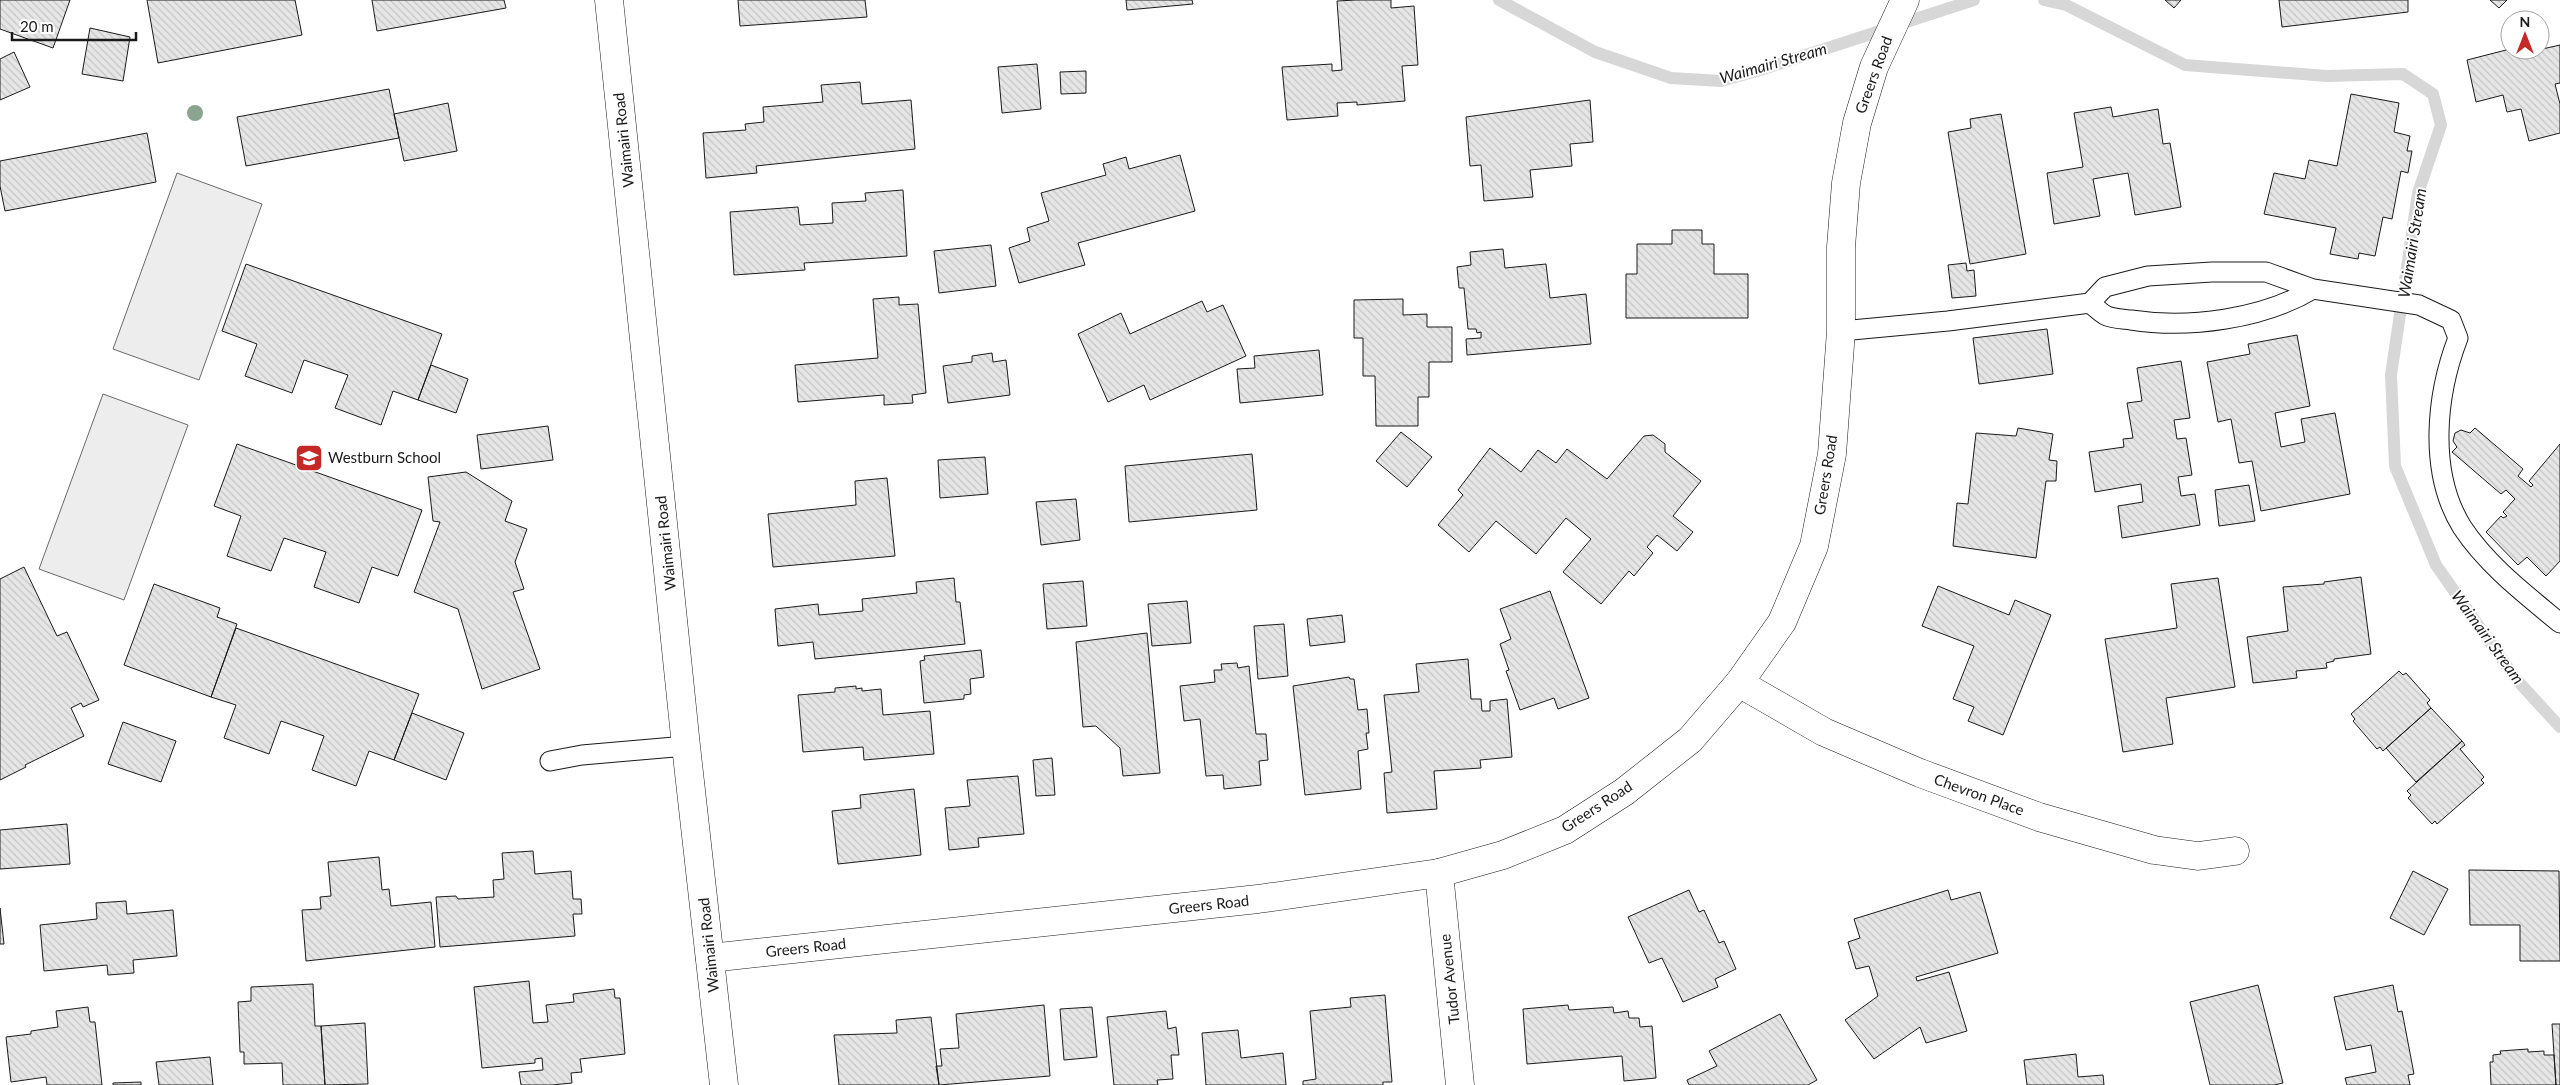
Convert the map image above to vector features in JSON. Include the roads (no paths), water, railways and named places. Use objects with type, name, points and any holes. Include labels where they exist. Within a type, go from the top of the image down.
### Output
[{"type":"street","name":"Waimairi Road","points":[[609,0],[686,746],[724,1085]]},
{"type":"street","name":"Greers Road","points":[[710,958],[1258,899],[1439,873],[1503,855],[1565,830],[1624,792],[1690,740],[1740,684],[1782,622],[1814,546],[1832,454],[1841,331],[1840,247],[1846,183],[1857,123],[1874,67],[1906,0]]},
{"type":"street","name":"Chevron Place","points":[[1740,684],[1824,732],[1920,773],[2039,817],[2154,850],[2198,856],[2235,851]]},
{"type":"street","name":"Tudor Avenue","points":[[1439,873],[1460,1085]]},
{"type":"lane","points":[[1841,331],[1948,321],[2090,303],[2105,287],[2148,276],[2194,273],[2266,272],[2313,289],[2372,296],[2420,305],[2451,320],[2458,338],[2448,363],[2440,401],[2438,446],[2446,486],[2462,525],[2480,551],[2560,622]]},
{"type":"lane","points":[[2090,303],[2106,316],[2154,324],[2211,320],[2269,310],[2295,300],[2313,289]]},
{"type":"lane","points":[[550,761],[582,755],[686,746]]},
{"type":"waterway","name":"Waimairi Stream","points":[[1499,0],[1595,52],[1671,78],[1721,81],[1883,30]]},
{"type":"waterway","name":"Waimairi Stream","points":[[1900,24],[1974,0]]},
{"type":"waterway","name":"Waimairi Stream","points":[[2044,0],[2066,5],[2185,65],[2327,76],[2403,74],[2433,94],[2441,125],[2418,193],[2391,375],[2395,466],[2436,565],[2515,678],[2560,727]]},
{"type":"place","name":"Westburn School","points":[[309,458]]}]
